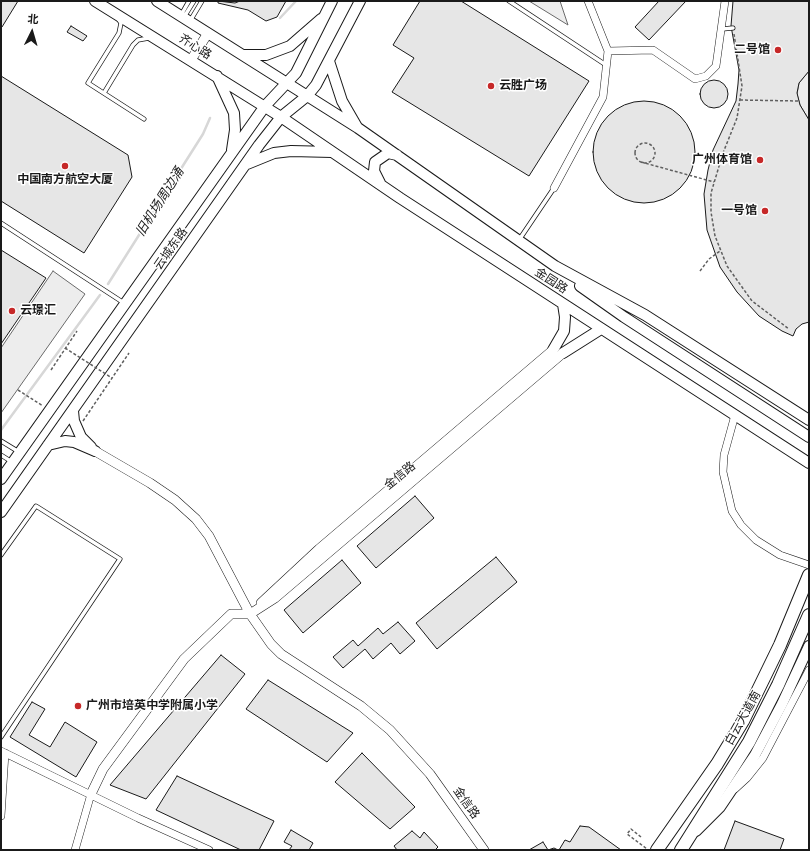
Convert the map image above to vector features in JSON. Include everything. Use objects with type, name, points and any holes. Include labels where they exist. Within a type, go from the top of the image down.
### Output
[{"type":"highway","name":"白云大道南","points":[[657,850],[716,764],[743,721],[780,645],[809,575]]},
{"type":"highway","name":"白云大道南","points":[[681,850],[752,736],[781,679],[809,615]]},
{"type":"main road","name":"齐心路","points":[[95,1],[281,117]]},
{"type":"main road","name":"齐心路","points":[[157,1],[287,83]]},
{"type":"main road","name":"云城东路","points":[[1,479],[264,106],[287,83],[300,66],[332,1]]},
{"type":"main road","name":"云城东路","points":[[1,512],[245,165],[281,117],[307,96],[316,85],[360,1]]},
{"type":"main road","points":[[241,55],[266,55],[290,46],[324,16]]},
{"type":"main road","points":[[329,61],[342,101],[358,128]]},
{"type":"main road","points":[[217,76],[234,113],[235,130],[232,152]]},
{"type":"main road","name":"金园路","points":[[287,83],[358,128],[555,266],[645,315],[809,420]]},
{"type":"main road","name":"金园路","points":[[281,117],[601,329],[809,463]]},
{"type":"main road","points":[[245,165],[274,153],[291,151],[332,152]]},
{"type":"main road","points":[[384,186],[376,178],[374,171],[376,162],[388,153],[399,156]]},
{"type":"main road","points":[[204,191],[220,202]]},
{"type":"main road","points":[[555,266],[624,317],[809,437]]},
{"type":"main road","points":[[553,350],[564,331],[565,317],[563,304]]},
{"type":"main road","points":[[563,353],[601,329]]},
{"type":"main road","points":[[88,355],[105,365]]},
{"type":"main road","points":[[73,411],[74,421],[81,437],[95,451]]},
{"type":"main road","points":[[48,445],[65,441],[74,442],[95,451]]},
{"type":"main road","points":[[692,833],[713,815],[731,792],[762,742],[809,646]]},
{"type":"street","points":[[554,188],[603,97],[608,51],[588,1]]},
{"type":"street","points":[[608,51],[653,50],[695,79],[706,76],[716,66],[725,1]]},
{"type":"street","points":[[191,60],[208,33]]},
{"type":"street","name":"金信路","points":[[250,614],[319,549],[553,350]]},
{"type":"street","name":"金信路","points":[[250,614],[275,598],[563,353]]},
{"type":"street","points":[[734,415],[724,455],[722,472],[732,511],[741,525],[756,540],[780,556],[809,566]]},
{"type":"street","points":[[75,850],[91,794],[103,770],[184,659],[231,614],[250,614],[209,536],[196,520],[175,500],[150,483],[95,451]]},
{"type":"street","name":"金信路","points":[[250,614],[275,649],[361,706],[390,730],[430,774],[484,850]]},
{"type":"street","points":[[731,792],[747,778],[763,758],[809,670]]},
{"type":"street","points":[[1,816],[3,752],[138,818],[209,850]]},
{"type":"lane","points":[[185,18],[189,1]]},
{"type":"lane","points":[[185,18],[194,1]]},
{"type":"lane","points":[[185,18],[202,1]]},
{"type":"lane","points":[[509,1],[606,65]]},
{"type":"lane","points":[[116,14],[121,23],[119,33],[88,83],[144,119]]},
{"type":"lane","points":[[720,29],[733,28]]},
{"type":"lane","points":[[104,93],[133,45],[138,40],[155,38]]},
{"type":"lane","points":[[519,240],[554,188]]},
{"type":"lane","points":[[1,223],[125,304]]},
{"type":"lane","points":[[1,441],[19,453]]},
{"type":"lane","points":[[1,455],[13,462]]},
{"type":"lane","points":[[1,555],[36,506],[120,559],[1,737]]},
{"type":"path","points":[[733,28],[742,81],[740,100],[737,118],[711,193],[711,212],[720,251],[730,272],[752,301],[789,330]]},
{"type":"path","points":[[740,100],[798,101]]},
{"type":"path","points":[[641,162],[649,162],[654,158],[655,152],[650,144],[644,143],[636,149],[636,155],[641,162],[714,182]]},
{"type":"path","points":[[700,271],[709,259],[720,251]]},
{"type":"path","points":[[51,370],[64,348],[77,331]]},
{"type":"path","points":[[64,348],[112,378]]},
{"type":"path","points":[[83,422],[129,353]]},
{"type":"path","points":[[18,390],[49,410]]},
{"type":"path","points":[[641,837],[631,830],[627,834],[648,850]]},
{"type":"shaded area","points":[[529,1],[560,1],[568,25]]},
{"type":"shaded area","points":[[809,71],[809,120],[800,105],[797,94],[799,83]]},
{"type":"shaded area","points":[[53,271],[85,294],[1,413],[1,348]]},
{"type":"building","points":[[1,1],[18,1],[2,27],[1,26]]},
{"type":"building","points":[[218,1],[235,3],[240,1],[286,1],[277,17],[266,21],[248,10],[218,3]]},
{"type":"building","name":"云胜广场","points":[[420,1],[461,1],[589,81],[529,176],[392,92],[414,58],[393,45]]},
{"type":"building","points":[[659,1],[686,1],[649,40],[635,27]]},
{"type":"building","name":"广州体育馆","points":[[733,1],[809,1],[809,71],[799,83],[797,93],[800,105],[809,120],[809,322],[802,324],[796,329],[793,336],[782,331],[759,316],[737,292],[720,267],[707,230],[704,194],[708,170],[713,150],[736,101],[738,84],[739,70],[731,26]]},
{"type":"building","points":[[71,26],[87,36],[83,41],[67,32]]},
{"type":"building","name":"中国南方航空大厦","points":[[1,76],[128,155],[132,177],[84,253],[1,201]]},
{"type":"building","points":[[714,80],[724,84],[728,94],[724,104],[714,108],[704,104],[700,94],[704,84]]},
{"type":"building","points":[[644,101],[654,102],[673,109],[687,123],[694,142],[694,162],[687,181],[673,195],[654,202],[644,203],[634,202],[615,195],[601,181],[594,162],[593,152],[594,142],[601,123],[615,109],[634,102]]},
{"type":"building","name":"云璟汇","points":[[1,250],[46,278],[1,344]]},
{"type":"building","points":[[415,496],[434,518],[376,568],[357,546]]},
{"type":"building","points":[[496,557],[517,582],[437,649],[416,623]]},
{"type":"building","points":[[342,560],[361,583],[303,633],[284,610]]},
{"type":"building","points":[[398,622],[415,641],[400,654],[391,643],[373,659],[365,649],[343,668],[333,657],[353,640],[358,646],[378,628],[383,634]]},
{"type":"building","points":[[221,655],[245,674],[146,799],[110,785]]},
{"type":"building","points":[[268,680],[353,733],[327,762],[246,709]]},
{"type":"building","points":[[32,702],[45,709],[29,735],[50,747],[65,722],[97,742],[76,777],[10,737]]},
{"type":"building","points":[[362,753],[415,807],[390,829],[335,782]]},
{"type":"building","points":[[177,776],[274,821],[259,850],[241,850],[156,810]]},
{"type":"building","points":[[735,821],[784,839],[780,850],[724,850]]},
{"type":"building","points":[[580,826],[589,827],[621,850],[559,850],[565,840],[570,842]]},
{"type":"building","points":[[291,830],[313,843],[309,850],[289,850],[292,846],[284,842]]},
{"type":"building","points":[[412,831],[420,838],[424,832],[438,847],[435,850],[397,850],[394,846]]},
{"type":"building","points":[[543,842],[548,850],[529,850]]},
{"type":"waterway","name":"旧机场周边涌","points":[[280,18],[296,1]]},
{"type":"waterway","name":"旧机场周边涌","points":[[108,284],[203,134],[210,118]]},
{"type":"waterway","name":"旧机场周边涌","points":[[1,430],[100,295]]},
{"type":"place","name":"二号馆","points":[[778,50]]},
{"type":"place","name":"云胜广场","points":[[491,86]]},
{"type":"place","name":"广州体育馆","points":[[760,160]]},
{"type":"place","name":"中国南方航空大厦","points":[[65,166]]},
{"type":"place","name":"一号馆","points":[[765,211]]},
{"type":"place","name":"云璟汇","points":[[12,311]]},
{"type":"place","name":"广州市培英中学附属小学","points":[[78,706]]}]
